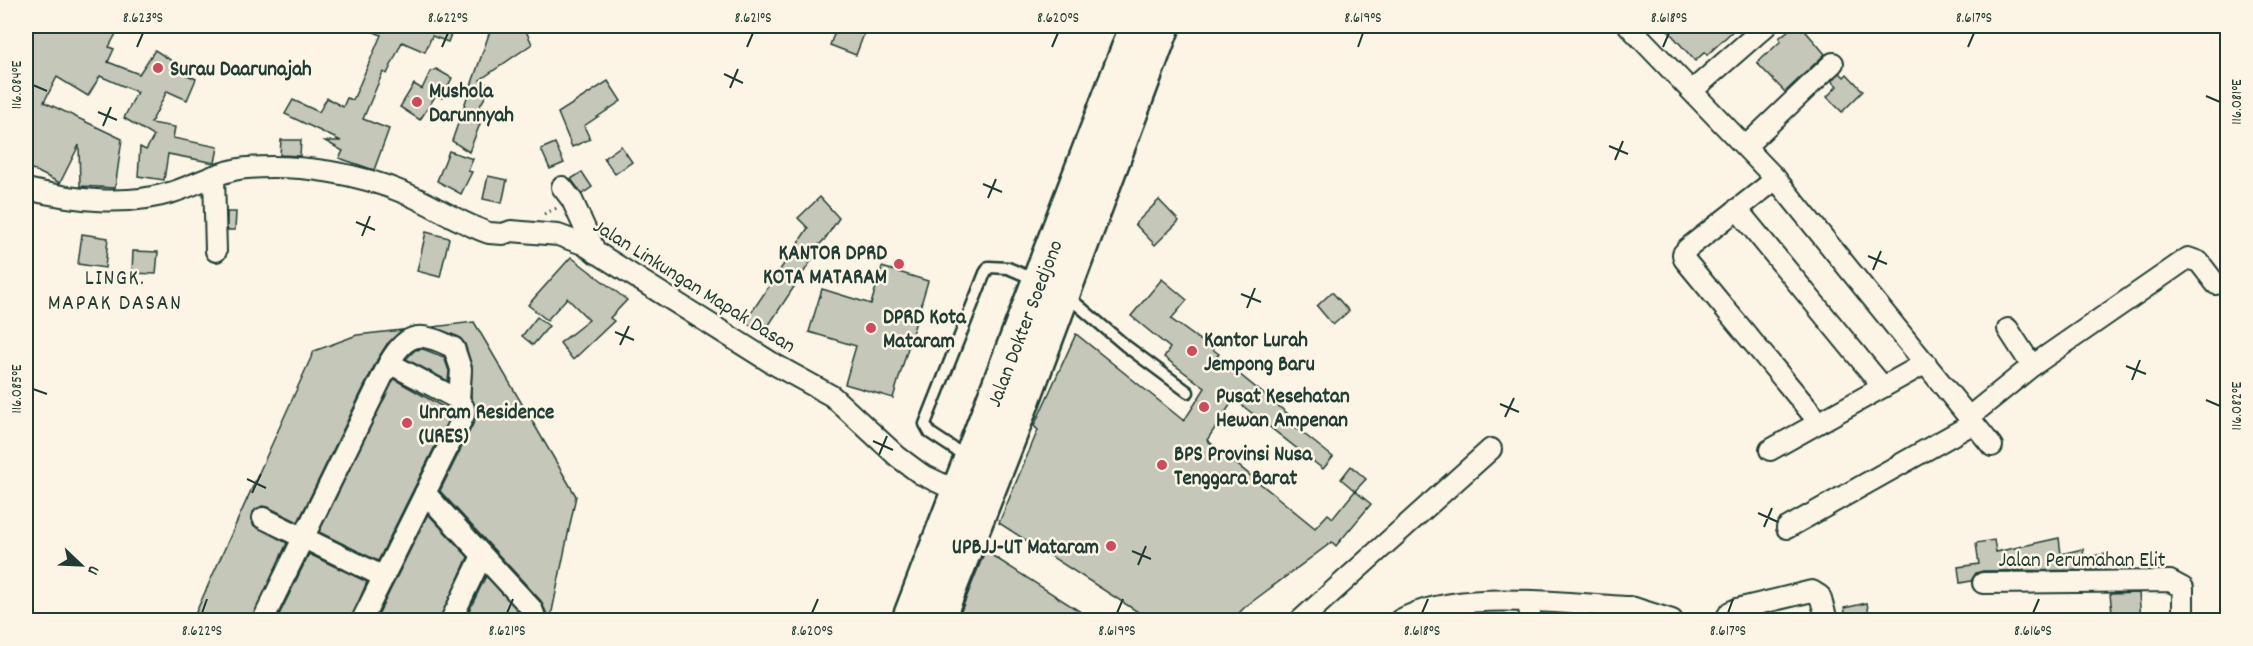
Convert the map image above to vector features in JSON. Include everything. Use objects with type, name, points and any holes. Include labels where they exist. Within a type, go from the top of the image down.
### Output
[{"type":"highway","name":"Jalan Dokter Soedjono","points":[[937,621],[1052,287],[1137,26]]},
{"type":"highway","name":"Jalan Dokter Soedjono","points":[[909,621],[971,460],[1052,287],[1163,26]]},
{"type":"street","points":[[1629,26],[1693,90],[1776,179],[1992,446]]},
{"type":"street","points":[[1693,90],[1766,26]]},
{"type":"street","points":[[1746,146],[1833,63]]},
{"type":"street","name":"Jalan Linkungan Mapak Dasan","points":[[26,189],[65,198],[126,201],[174,192],[214,176],[245,169],[286,168],[350,176],[398,190],[489,233],[503,234],[511,231],[572,238],[772,363],[832,396],[898,457],[936,482],[959,492]]},
{"type":"street","points":[[214,176],[216,251]]},
{"type":"street","points":[[1776,179],[1683,254],[1684,259],[1818,421]]},
{"type":"street","points":[[562,187],[576,209],[596,253]]},
{"type":"street","points":[[1737,209],[1883,387]]},
{"type":"street","points":[[1786,528],[1971,420],[2032,366],[2188,258],[2199,262],[2216,284]]},
{"type":"street","points":[[2008,329],[2032,366]]},
{"type":"street","points":[[263,621],[398,347],[416,336],[431,338],[454,348],[460,369],[459,400]]},
{"type":"street","points":[[362,621],[464,415],[464,408],[459,400],[390,363]]},
{"type":"street","points":[[1770,450],[1818,421],[1926,363]]},
{"type":"street","points":[[1301,621],[1491,449]]},
{"type":"street","points":[[425,494],[532,609],[536,621]]},
{"type":"street","points":[[263,518],[384,577]]},
{"type":"street","points":[[451,621],[482,556]]},
{"type":"street","name":"Jalan Perumahan Elit","points":[[1983,583],[2170,581],[2183,588],[2183,621]]},
{"type":"street","points":[[1721,620],[1737,609],[1812,591],[1820,596],[1827,621]]},
{"type":"street","points":[[1400,621],[1489,601],[1529,611],[1634,614],[1672,621]]},
{"type":"lane","points":[[971,460],[930,433],[925,424],[989,267],[997,266],[1052,287],[1188,392]]},
{"type":"building","points":[[26,26],[120,26],[109,47],[114,49],[108,62],[139,74],[155,50],[175,63],[172,68],[196,79],[187,100],[167,91],[151,123],[175,127],[173,138],[218,147],[215,163],[168,154],[164,180],[138,176],[140,147],[146,150],[154,136],[124,118],[137,92],[100,76],[88,96],[57,77],[44,102],[122,139],[115,188],[80,186],[79,145],[60,183],[26,166]]},
{"type":"building","points":[[361,26],[444,26],[453,29],[448,42],[432,36],[425,52],[402,42],[387,74],[383,72],[363,119],[389,129],[374,170],[339,158],[343,151],[325,141],[341,141],[285,114],[293,100],[319,112],[327,98],[343,107],[347,98],[353,100],[381,35]]},
{"type":"building","points":[[498,26],[517,26],[520,32],[525,29],[532,44],[480,80],[491,87],[471,121],[480,124],[469,152],[452,141],[490,31]]},
{"type":"building","points":[[837,26],[867,26],[856,55],[830,45]]},
{"type":"building","points":[[1664,26],[1738,26],[1707,55],[1705,52],[1695,61]]},
{"type":"building","points":[[1794,26],[1801,26],[1825,54],[1785,92],[1757,63],[1781,41],[1779,38]]},
{"type":"building","points":[[436,69],[452,78],[442,98],[436,95],[420,120],[400,107],[414,84],[422,89],[430,72]]},
{"type":"building","points":[[1840,73],[1844,77],[1847,74],[1863,91],[1842,112],[1827,97],[1837,86],[1832,81]]},
{"type":"building","points":[[608,81],[621,101],[584,126],[590,139],[572,147],[558,113]]},
{"type":"building","points":[[281,140],[301,140],[300,156],[280,155]]},
{"type":"building","points":[[555,143],[564,163],[550,169],[541,149]]},
{"type":"building","points":[[621,146],[632,162],[615,174],[604,158]]},
{"type":"building","points":[[449,151],[473,159],[468,171],[472,172],[461,194],[437,181]]},
{"type":"building","points":[[582,172],[592,187],[582,194],[571,179]]},
{"type":"building","points":[[488,176],[507,180],[502,203],[483,199]]},
{"type":"building","points":[[820,197],[839,218],[825,239],[814,250],[817,252],[763,334],[745,322],[808,228],[798,218]]},
{"type":"building","points":[[1159,200],[1179,221],[1155,245],[1135,224]]},
{"type":"building","points":[[227,212],[236,212],[235,230],[227,230]]},
{"type":"building","points":[[426,232],[449,238],[440,277],[417,271]]},
{"type":"building","points":[[82,234],[108,238],[105,268],[78,264]]},
{"type":"building","points":[[133,251],[158,252],[156,274],[132,273]]},
{"type":"building","points":[[571,257],[627,300],[610,318],[614,321],[573,360],[560,343],[589,320],[567,298],[547,320],[528,305]]},
{"type":"building","points":[[882,267],[928,281],[893,398],[845,384],[856,346],[809,332],[822,289],[871,304]]},
{"type":"building","points":[[1162,279],[1187,300],[1171,319],[1219,354],[1217,356],[1298,422],[1294,426],[1333,457],[1323,469],[1234,399],[1207,440],[1315,528],[1328,514],[1333,518],[1355,491],[1371,504],[1336,546],[1332,542],[1245,607],[1231,621],[1152,621],[999,523],[1038,430],[1034,426],[1076,334],[1184,421],[1205,388],[1164,357],[1170,348],[1131,316]]},
{"type":"building","points":[[1332,292],[1349,311],[1333,325],[1317,306]]},
{"type":"building","points":[[537,317],[549,326],[533,345],[522,336]]},
{"type":"building","points":[[474,322],[576,496],[550,621],[541,601],[440,491],[475,420],[476,408],[471,397],[472,366],[465,344],[459,337],[433,327]]},
{"type":"building","points":[[402,330],[387,344],[378,358],[298,522],[268,507],[262,506],[253,512],[253,525],[287,543],[251,621],[192,621],[314,351],[357,335]]},
{"type":"building","points":[[423,349],[444,357],[449,371],[448,381],[406,359],[415,350]]},
{"type":"building","points":[[394,379],[452,412],[378,561],[319,532]]},
{"type":"building","points":[[1351,466],[1366,479],[1355,491],[1341,479]]},
{"type":"building","points":[[428,514],[468,557],[439,621],[375,621]]},
{"type":"building","points":[[2059,538],[2061,554],[2083,549],[2084,557],[2105,554],[2106,570],[1983,571],[1976,573],[1971,581],[1960,583],[1958,567],[1979,564],[1976,543],[1994,540],[1996,552]]},
{"type":"building","points":[[985,551],[1095,621],[957,621]]},
{"type":"building","points":[[309,554],[367,582],[350,621],[276,621]]},
{"type":"building","points":[[486,576],[522,615],[523,621],[464,621]]},
{"type":"building","points":[[2139,593],[2141,621],[2113,621],[2110,594]]},
{"type":"building","points":[[1867,603],[1870,621],[1847,621],[1844,608]]},
{"type":"place","name":"Surau Daarunajah","points":[[158,68]]},
{"type":"place","name":"Mushola Darunnyah","points":[[417,102]]},
{"type":"place","name":"KANTOR DPRD KOTA MATARAM","points":[[899,264]]},
{"type":"place","name":"DPRD Kota Mataram","points":[[871,328]]},
{"type":"place","name":"Kantor Lurah Jempong Baru","points":[[1192,351]]},
{"type":"place","name":"Pusat Kesehatan Hewan Ampenan","points":[[1204,407]]},
{"type":"place","name":"Unram Residence (URES)","points":[[407,423]]},
{"type":"place","name":"BPS Provinsi Nusa Tenggara Barat","points":[[1162,465]]},
{"type":"place","name":"UPBJJ-UT Mataram","points":[[1111,546]]},
{"type":"district","name":"LINGK. MAPAK DASAN","points":[[115,288]]}]
